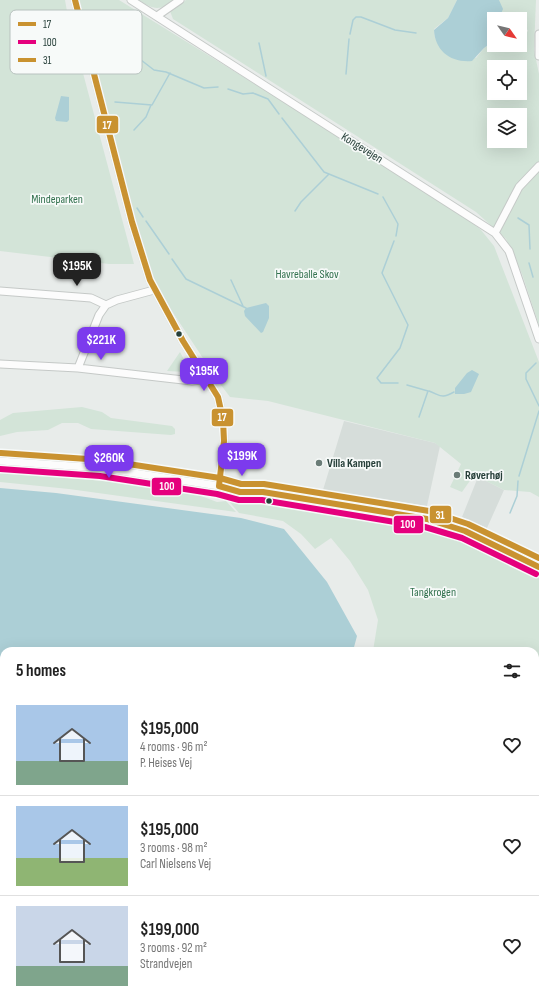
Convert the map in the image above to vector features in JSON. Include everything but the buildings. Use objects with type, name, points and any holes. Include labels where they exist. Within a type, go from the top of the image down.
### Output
[{"type":"street","points":[[75,0],[78,10]]},
{"type":"street","name":"Kongevejen","points":[[131,0],[495,233],[508,251],[539,339]]},
{"type":"street","points":[[157,16],[180,0]]},
{"type":"street","points":[[539,34],[539,56]]},
{"type":"street","points":[[94,74],[132,222],[154,290],[218,397],[223,420],[224,441],[219,486]]},
{"type":"street","points":[[495,233],[519,187],[539,166]]},
{"type":"street","points":[[78,368],[99,315],[106,305],[117,300],[154,290]]},
{"type":"street","points":[[0,291],[50,293],[91,298],[106,305]]},
{"type":"street","points":[[0,364],[78,368],[192,381],[206,378]]},
{"type":"street","points":[[0,460],[101,468],[219,486],[229,485],[263,492],[427,518],[465,531],[539,567]]},
{"type":"shaded area","points":[[344,421],[435,443],[440,446],[427,506],[323,490]]},
{"type":"shaded area","points":[[478,477],[504,490],[487,528],[462,517]]},
{"type":"green space","name":"Mindeparken","points":[[0,0],[65,0],[67,10],[10,10],[10,74],[83,74],[134,264],[109,264],[0,251]]},
{"type":"green space","name":"Havreballe Skov","points":[[78,0],[119,0],[135,10],[81,10]]},
{"type":"green space","points":[[139,0],[175,0],[165,6],[157,8],[149,6]]},
{"type":"green space","points":[[186,0],[457,0],[448,18],[434,29],[435,38],[476,58],[487,46],[487,52],[527,52],[527,12],[501,12],[499,0],[536,0],[534,50],[539,74],[539,325],[522,274],[506,239],[476,212],[173,19],[170,11]]},
{"type":"green space","name":"Havreballe Skov","points":[[142,14],[318,123],[469,220],[481,230],[494,246],[539,362],[539,497],[530,492],[504,490],[474,475],[462,492],[450,487],[461,464],[435,443],[268,401],[230,397],[166,302],[152,276],[127,192],[97,74],[142,74]]},
{"type":"green space","points":[[180,352],[187,365],[186,372],[167,371]]},
{"type":"green space","points":[[82,407],[102,412],[111,418],[172,426],[175,429],[175,434],[171,435],[91,429],[78,423],[62,423],[48,430],[17,432],[0,436],[0,420],[13,413]]},
{"type":"green space","points":[[0,472],[116,482],[193,493],[217,502],[226,501],[236,512],[69,489],[0,482]]},
{"type":"green space","name":"Tangkrogen","points":[[228,494],[240,496],[240,499],[242,496],[267,500],[267,503],[271,503],[272,501],[283,503],[283,505],[285,503],[433,527],[479,545],[539,575],[539,647],[374,647],[378,620],[368,590],[350,561],[331,538],[315,549],[301,534],[283,521],[239,513],[227,499]]},
{"type":"water","points":[[457,0],[499,0],[503,9],[502,12],[487,12],[487,46],[472,61],[451,58],[441,50],[437,44],[434,30],[448,18]]},
{"type":"water","points":[[61,96],[69,97],[69,120],[67,122],[56,121],[55,118]]},
{"type":"water","points":[[266,303],[269,306],[269,318],[263,332],[261,333],[245,316],[244,311],[246,308]]},
{"type":"water","points":[[472,370],[479,374],[471,392],[455,394],[455,388],[467,373]]},
{"type":"water","points":[[0,488],[56,493],[241,518],[284,529],[327,582],[357,636],[354,647],[0,647]]},
{"type":"waterway","points":[[350,34],[353,20],[356,17],[361,17],[395,30],[416,33]]},
{"type":"waterway","points":[[346,74],[349,39]]},
{"type":"waterway","points":[[259,43],[266,76]]},
{"type":"waterway","points":[[142,61],[154,70],[166,72],[204,88],[218,87]]},
{"type":"waterway","points":[[115,102],[152,105],[170,73]]},
{"type":"waterway","points":[[228,89],[243,94],[253,93],[268,99],[279,114]]},
{"type":"waterway","points":[[134,130],[146,117],[151,105]]},
{"type":"waterway","points":[[282,118],[324,172],[378,194]]},
{"type":"waterway","points":[[295,211],[301,202],[329,174]]},
{"type":"waterway","points":[[383,197],[398,224],[396,236]]},
{"type":"waterway","points":[[137,208],[143,217]]},
{"type":"waterway","points":[[518,218],[529,225],[530,249]]},
{"type":"waterway","points":[[146,221],[169,254]]},
{"type":"waterway","points":[[394,241],[382,273],[408,325],[400,348],[377,378],[381,383],[398,383]]},
{"type":"waterway","points":[[172,259],[186,279],[246,308]]},
{"type":"waterway","points":[[529,263],[533,277]]},
{"type":"waterway","points":[[231,280],[243,306]]},
{"type":"waterway","points":[[536,363],[526,373],[526,379],[539,406]]},
{"type":"waterway","points":[[407,385],[428,391],[419,417]]},
{"type":"waterway","points":[[429,391],[442,396],[446,396],[454,392]]},
{"type":"waterway","points":[[519,476],[539,411]]},
{"type":"waterway","points":[[510,513],[517,496],[518,481]]},
{"type":"transit line","name":"17","points":[[75,0],[78,10]]},
{"type":"transit line","name":"17","points":[[94,74],[132,222],[150,280],[183,341],[218,397],[223,420],[224,441],[219,486]]},
{"type":"transit line","name":"31","points":[[1,453],[102,460],[220,478],[241,484],[264,484],[429,511],[468,524],[539,558]]},
{"type":"transit line","name":"100","points":[[0,469],[100,476],[217,494],[239,500],[262,500],[425,527],[462,538],[536,574]]},
{"type":"transit line","name":"17","points":[[219,486],[240,492],[263,492],[427,519],[465,531],[539,567]]},
{"type":"place","name":"Villa Kampen","points":[[319,463]]},
{"type":"place","name":"Røverhøj","points":[[457,475]]}]
